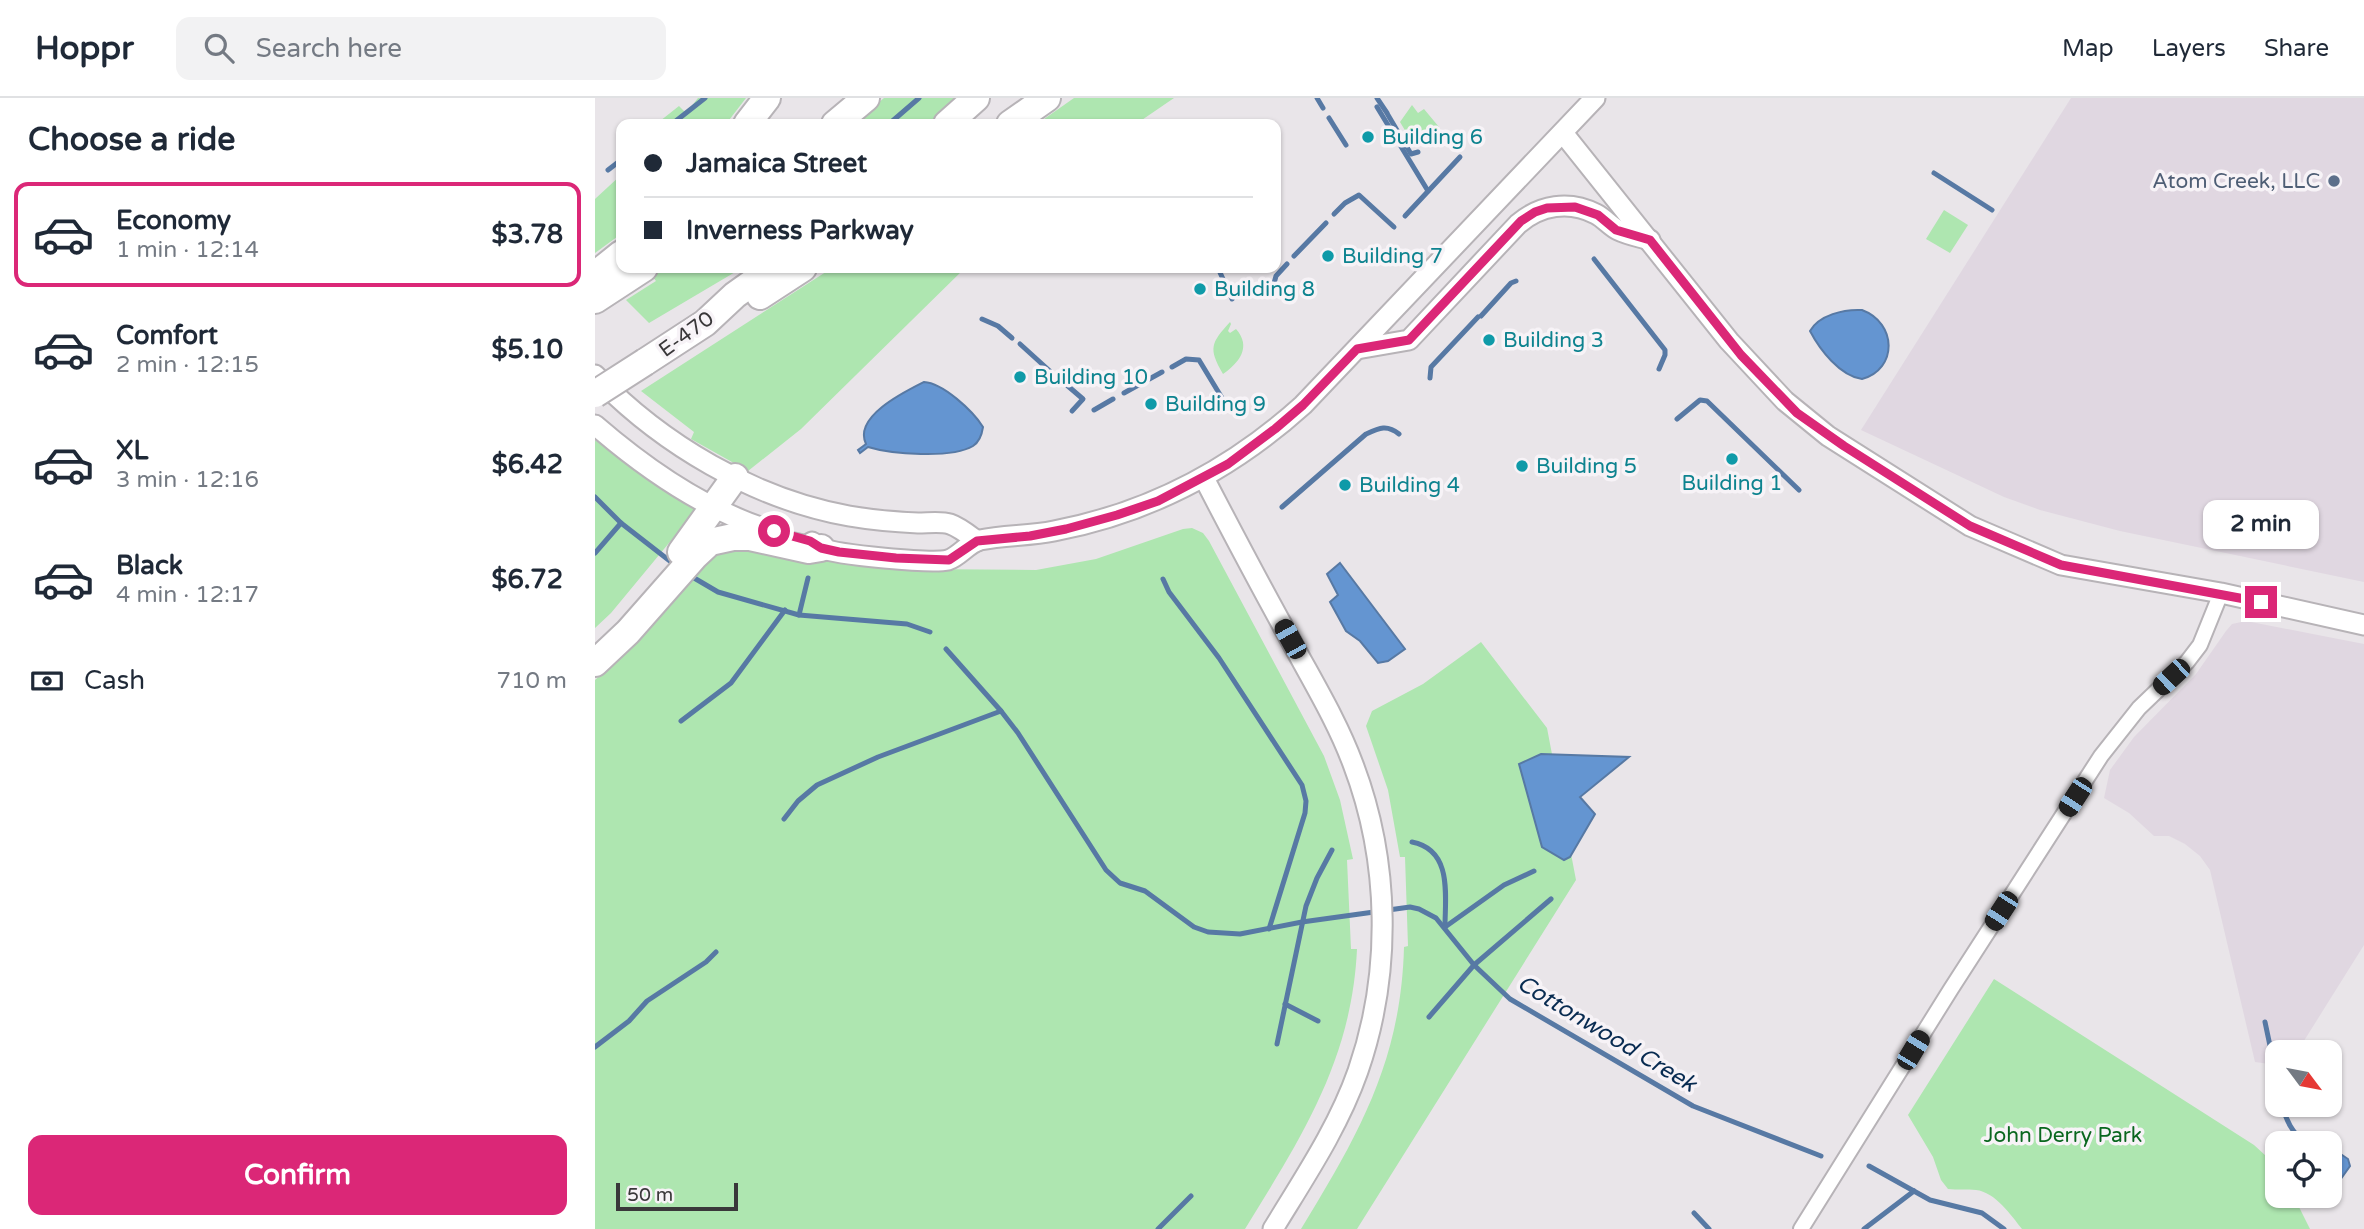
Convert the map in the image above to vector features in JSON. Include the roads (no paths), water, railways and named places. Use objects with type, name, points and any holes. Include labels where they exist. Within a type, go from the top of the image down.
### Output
[{"type":"highway","points":[[751,119],[767,98]]},
{"type":"highway","points":[[841,119],[866,98]]},
{"type":"highway","points":[[953,119],[976,98]]},
{"type":"highway","points":[[1017,119],[1047,98]]},
{"type":"highway","points":[[595,275],[616,258]]},
{"type":"highway","points":[[595,300],[636,273]]},
{"type":"highway","name":"E-470","points":[[595,394],[705,323],[735,295],[766,273]]},
{"type":"highway","points":[[705,323],[740,309],[795,273]]},
{"type":"highway","points":[[595,663],[700,540],[715,507],[735,477]]},
{"type":"highway","points":[[700,540],[741,536],[763,538],[809,550],[821,548]]},
{"type":"highway","points":[[595,646],[642,607]]},
{"type":"main road","points":[[595,425],[658,474],[715,507],[765,529],[810,541],[821,548],[871,556],[949,560],[977,541],[1041,534],[1105,519],[1158,501],[1204,478],[1228,464],[1285,421],[1595,98]]},
{"type":"main road","points":[[1563,133],[1735,348],[1797,413],[1970,526],[2061,565],[2221,593],[2364,625]]},
{"type":"main road","points":[[1357,349],[1409,340],[1518,224],[1539,210],[1560,206],[1580,208],[1605,220],[1616,230],[1650,240]]},
{"type":"main road","points":[[595,375],[655,427],[686,449],[735,477],[793,500],[836,513],[879,520],[950,523],[977,541]]},
{"type":"main road","points":[[1204,478],[1340,731],[1360,784],[1377,858],[1381,948],[1375,1008],[1355,1078],[1324,1144],[1273,1229]]},
{"type":"street","points":[[1801,1229],[1951,989],[2101,757],[2139,708],[2187,662],[2200,645],[2221,593]]},
{"type":"water","points":[[1862,310],[1874,316],[1882,325],[1889,346],[1882,366],[1874,374],[1862,379],[1839,368],[1825,354],[1810,331],[1819,321],[1833,314]]},
{"type":"water","points":[[924,382],[948,392],[972,413],[983,427],[977,442],[973,446],[951,453],[891,452],[868,447],[860,453],[858,450],[866,444],[864,434],[873,415],[893,399]]},
{"type":"water","points":[[1340,563],[1405,649],[1388,661],[1378,663],[1360,641],[1346,631],[1330,602],[1338,595],[1327,574]]},
{"type":"water","points":[[1541,754],[1629,757],[1580,797],[1595,814],[1570,857],[1564,860],[1542,847],[1519,764]]},
{"type":"water","points":[[2342,1155],[2348,1159],[2350,1166],[2342,1177]]},
{"type":"waterway","points":[[678,119],[705,98]]},
{"type":"waterway","points":[[895,119],[919,98]]},
{"type":"waterway","points":[[1317,98],[1323,108]]},
{"type":"waterway","points":[[1377,98],[1387,113]]},
{"type":"waterway","points":[[1377,107],[1428,191]]},
{"type":"waterway","points":[[1388,115],[1411,154],[1418,152]]},
{"type":"waterway","points":[[1329,118],[1346,145]]},
{"type":"waterway","points":[[1405,216],[1460,157]]},
{"type":"waterway","points":[[608,170],[616,164]]},
{"type":"waterway","points":[[1934,173],[1992,210]]},
{"type":"waterway","points":[[1334,214],[1345,203],[1359,195],[1394,227]]},
{"type":"waterway","points":[[1294,256],[1326,223]]},
{"type":"waterway","points":[[1594,259],[1665,350],[1659,369]]},
{"type":"waterway","points":[[1281,271],[1287,264]]},
{"type":"waterway","points":[[1220,273],[1232,299]]},
{"type":"waterway","points":[[1273,287],[1279,273]]},
{"type":"waterway","points":[[1481,316],[1511,283],[1516,281]]},
{"type":"waterway","points":[[1430,378],[1431,367],[1478,317]]},
{"type":"waterway","points":[[982,319],[998,326],[1012,338]]},
{"type":"waterway","points":[[1020,344],[1052,373]]},
{"type":"waterway","points":[[1172,367],[1186,359],[1199,360],[1222,398]]},
{"type":"waterway","points":[[1124,393],[1162,372]]},
{"type":"waterway","points":[[1062,381],[1083,399],[1072,411]]},
{"type":"waterway","points":[[1094,410],[1113,399]]},
{"type":"waterway","points":[[1677,419],[1700,400],[1707,401],[1799,490]]},
{"type":"waterway","points":[[1282,507],[1366,434],[1383,428],[1399,434]]},
{"type":"waterway","name":"Cottonwood Creek","points":[[595,497],[621,523],[675,565]]},
{"type":"waterway","points":[[595,553],[621,523]]},
{"type":"waterway","name":"Cottonwood Creek","points":[[689,575],[718,592],[799,615],[907,624],[930,632]]},
{"type":"waterway","points":[[799,615],[808,578]]},
{"type":"waterway","points":[[1163,579],[1169,592],[1219,658],[1302,785],[1306,801],[1305,813],[1269,929]]},
{"type":"waterway","points":[[681,721],[731,683],[785,610]]},
{"type":"waterway","name":"Cottonwood Creek","points":[[946,649],[1018,733],[1106,870],[1120,883],[1145,891],[1194,927],[1208,932],[1240,934],[1302,922],[1410,907],[1419,909],[1436,918],[1474,965],[1510,999],[1693,1106],[1821,1156]]},
{"type":"waterway","points":[[784,819],[798,801],[817,785],[878,757],[1001,711]]},
{"type":"waterway","points":[[1412,842],[1434,854],[1440,864],[1444,876],[1445,927]]},
{"type":"waterway","points":[[1277,1044],[1306,906],[1332,850]]},
{"type":"waterway","points":[[1445,927],[1504,885],[1534,871]]},
{"type":"waterway","points":[[1429,1017],[1474,965],[1551,899]]},
{"type":"waterway","points":[[595,1047],[629,1021],[647,1001],[706,962],[716,952]]},
{"type":"waterway","points":[[1285,1004],[1318,1021]]},
{"type":"waterway","points":[[2265,1022],[2269,1040]]},
{"type":"waterway","points":[[2286,1117],[2293,1131]]},
{"type":"waterway","name":"Cottonwood Creek","points":[[1869,1166],[1930,1200],[1982,1213],[2004,1229]]},
{"type":"waterway","points":[[1864,1229],[1914,1191]]},
{"type":"waterway","points":[[1158,1229],[1191,1196]]},
{"type":"waterway","points":[[1694,1213],[1709,1229]]},
{"type":"place","name":"Building 6","points":[[1368,137]]},
{"type":"place","name":"Atom Creek, LLC","points":[[2334,181]]},
{"type":"place","name":"Building 7","points":[[1328,256]]},
{"type":"place","name":"Building 8","points":[[1200,289]]},
{"type":"place","name":"Building 3","points":[[1489,340]]},
{"type":"place","name":"Building 10","points":[[1020,377]]},
{"type":"place","name":"Building 9","points":[[1151,404]]},
{"type":"place","name":"Building 1","points":[[1732,459]]},
{"type":"place","name":"Building 5","points":[[1522,466]]},
{"type":"place","name":"Building 4","points":[[1345,485]]},
{"type":"park label","name":"John Derry Park","points":[[2063,1135]]}]
